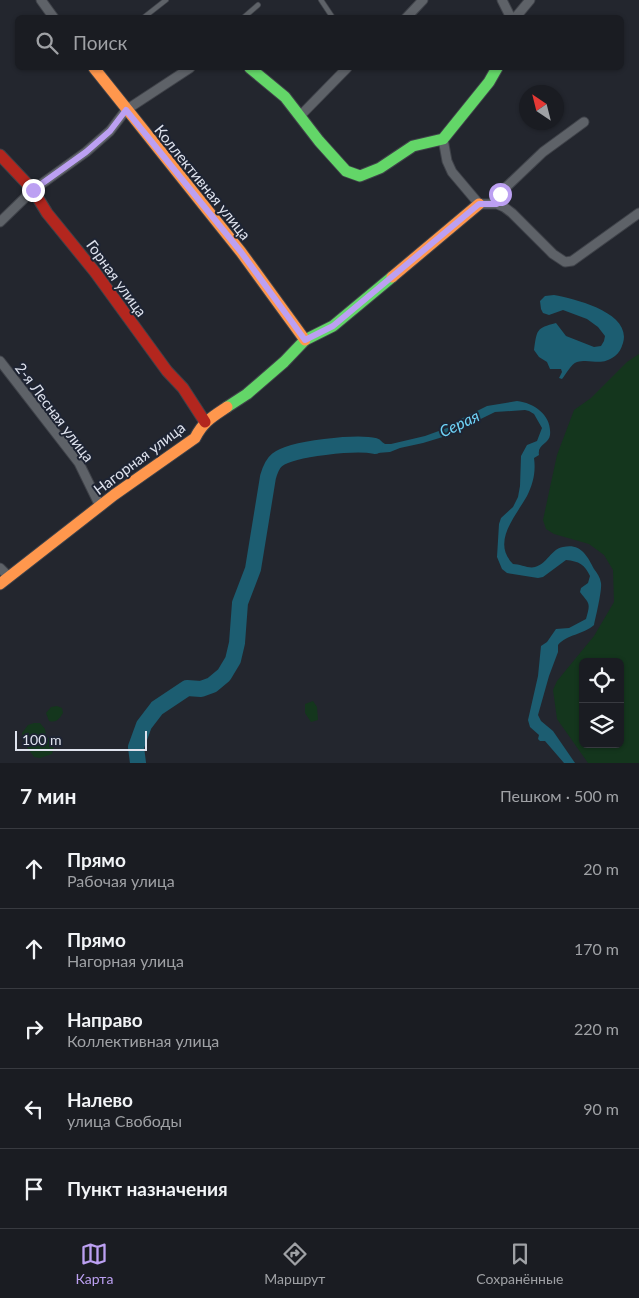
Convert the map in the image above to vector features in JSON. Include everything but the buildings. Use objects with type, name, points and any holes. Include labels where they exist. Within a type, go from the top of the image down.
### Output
[{"type":"street","points":[[41,0],[52,15]]},
{"type":"street","points":[[409,15],[423,0]]},
{"type":"street","points":[[502,0],[510,15]]},
{"type":"street","points":[[518,15],[530,0]]},
{"type":"street","name":"Коллективная улица","points":[[96,70],[241,252],[305,340]]},
{"type":"street","points":[[0,222],[33,190],[86,152],[110,131],[126,110],[187,70]]},
{"type":"street","points":[[252,70],[285,98],[346,172],[360,176],[380,168],[413,146],[443,139],[489,82],[496,70]]},
{"type":"street","points":[[300,116],[344,70]]},
{"type":"street","points":[[497,204],[500,194],[543,152],[584,122]]},
{"type":"street","points":[[443,139],[446,161],[452,172],[479,204],[497,204],[512,213],[553,254],[566,262],[572,261],[639,213]]},
{"type":"street","name":"Горная улица","points":[[0,154],[33,190],[47,213],[95,272],[156,356],[183,388],[205,422]]},
{"type":"street","name":"Нагорная улица","points":[[4,581],[100,506],[195,438],[205,422],[247,394],[284,362],[305,340],[333,326],[479,204]]},
{"type":"street","name":"2-я Лесная улица","points":[[0,361],[79,463],[100,506]]},
{"type":"street","points":[[0,568],[4,581]]},
{"type":"lane","points":[[147,15],[166,0]]},
{"type":"lane","points":[[320,0],[331,15]]},
{"type":"lane","points":[[246,15],[258,5]]},
{"type":"green space","points":[[639,354],[639,763],[588,763],[557,719],[553,690],[557,681],[594,636],[614,602],[613,570],[604,555],[589,544],[554,534],[546,529],[543,520],[557,455],[574,410],[591,398],[627,362]]},
{"type":"green space","points":[[313,701],[317,707],[318,720],[311,722],[305,713],[305,704]]},
{"type":"green space","points":[[57,706],[62,708],[63,713],[56,721],[49,721],[46,713],[51,707]]},
{"type":"green space","points":[[40,723],[45,729],[46,736],[53,744],[52,754],[40,758],[34,757],[24,743],[22,733],[28,725]]},
{"type":"water","points":[[554,295],[600,309],[619,323],[624,332],[623,343],[618,354],[601,362],[577,362],[562,379],[559,378],[562,372],[561,369],[550,369],[547,362],[539,357],[534,350],[537,334],[541,328],[556,323],[566,336],[594,347],[601,346],[605,336],[598,327],[587,319],[563,310],[549,315],[543,313],[540,301],[545,296]]},
{"type":"water","points":[[517,401],[530,404],[545,416],[550,428],[550,435],[548,440],[541,446],[539,455],[534,458],[534,478],[531,487],[508,529],[504,547],[507,556],[513,564],[533,567],[543,563],[559,548],[574,547],[586,555],[601,583],[594,625],[562,641],[558,645],[558,652],[538,715],[541,721],[553,731],[575,763],[564,763],[545,741],[538,739],[539,735],[530,727],[528,720],[538,676],[541,646],[547,642],[556,629],[569,628],[586,619],[588,604],[580,592],[581,588],[588,583],[590,576],[581,564],[566,560],[543,577],[538,578],[507,573],[502,569],[497,557],[501,518],[513,507],[518,497],[521,456],[527,445],[537,441],[542,428],[534,414],[525,410],[495,412],[446,436],[390,452],[377,453],[372,449],[354,450],[352,443],[379,440],[385,444],[391,444],[425,436],[447,428],[487,406]]},
{"type":"waterway","name":"Серая","points":[[138,763],[136,747],[144,725],[157,708],[187,688],[201,689],[212,685],[224,675],[233,660],[237,643],[240,603],[253,569],[268,477],[274,463],[285,456],[310,449],[354,445],[375,446]]},
{"type":"traffic: fast","points":[[252,70],[285,97],[319,141],[346,171],[360,176],[380,168],[413,146],[443,139],[489,82],[496,70]]},
{"type":"traffic: fast","points":[[227,407],[247,394],[284,362],[305,340],[333,326],[392,277]]},
{"type":"traffic: slow","points":[[96,70],[241,252],[305,340]]},
{"type":"traffic: slow","points":[[392,277],[479,204]]},
{"type":"traffic: slow","points":[[0,584],[114,495],[195,438],[212,417],[227,407]]},
{"type":"traffic: jam","points":[[0,155],[33,190],[47,213],[95,272],[167,371],[183,388],[205,422]]},
{"type":"route","points":[[33,190],[86,152],[110,131],[126,110],[241,252],[305,340],[333,326],[479,204],[497,204],[500,194]]}]
